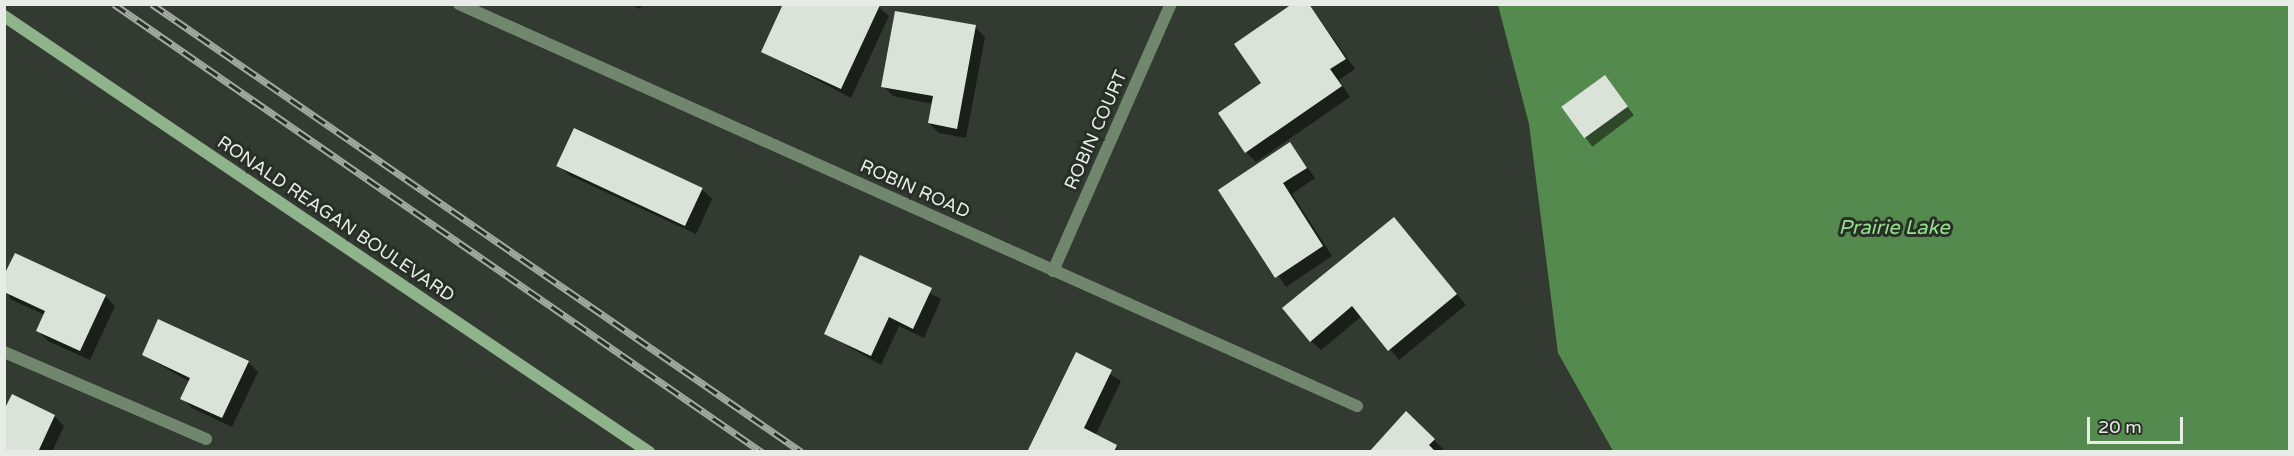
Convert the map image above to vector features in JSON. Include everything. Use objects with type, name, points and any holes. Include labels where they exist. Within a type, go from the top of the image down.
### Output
[{"type":"street","name":"ROBIN ROAD","points":[[459,4],[1357,406]]},
{"type":"street","name":"ROBIN COURT","points":[[1053,271],[1171,4]]},
{"type":"street","name":"RONALD REAGAN BOULEVARD","points":[[4,16],[649,452]]},
{"type":"street","points":[[4,352],[206,440]]},
{"type":"water","name":"Prairie Lake","points":[[1498,5],[2289,5],[2289,451],[1613,451],[1558,353],[1529,124]]},
{"type":"building","points":[[783,4],[880,5],[841,89],[761,52]]},
{"type":"building","points":[[1292,4],[1309,4],[1346,59],[1330,69],[1342,86],[1245,153],[1218,113],[1261,83],[1234,44]]},
{"type":"building","points":[[895,11],[976,25],[957,129],[928,123],[933,96],[881,87]]},
{"type":"building","points":[[1605,75],[1628,107],[1584,138],[1561,107]]},
{"type":"building","points":[[574,128],[703,188],[685,226],[556,166]]},
{"type":"building","points":[[1290,142],[1307,168],[1283,183],[1323,246],[1275,278],[1218,190]]},
{"type":"building","points":[[1394,217],[1457,294],[1388,351],[1352,306],[1310,342],[1282,308]]},
{"type":"building","points":[[15,253],[106,295],[80,351],[36,331],[45,311],[4,292],[4,275]]},
{"type":"building","points":[[860,255],[932,288],[913,329],[889,317],[871,356],[824,334]]},
{"type":"building","points":[[158,319],[249,361],[222,418],[180,399],[190,378],[142,355]]},
{"type":"building","points":[[1076,352],[1112,370],[1084,428],[1117,445],[1114,452],[1027,452]]},
{"type":"building","points":[[12,394],[55,415],[38,452],[4,452],[4,410]]},
{"type":"building","points":[[1406,411],[1435,439],[1429,445],[1436,452],[1369,452]]},
{"type":"railway","points":[[114,4],[762,452]]},
{"type":"railway","points":[[152,4],[802,452]]}]
